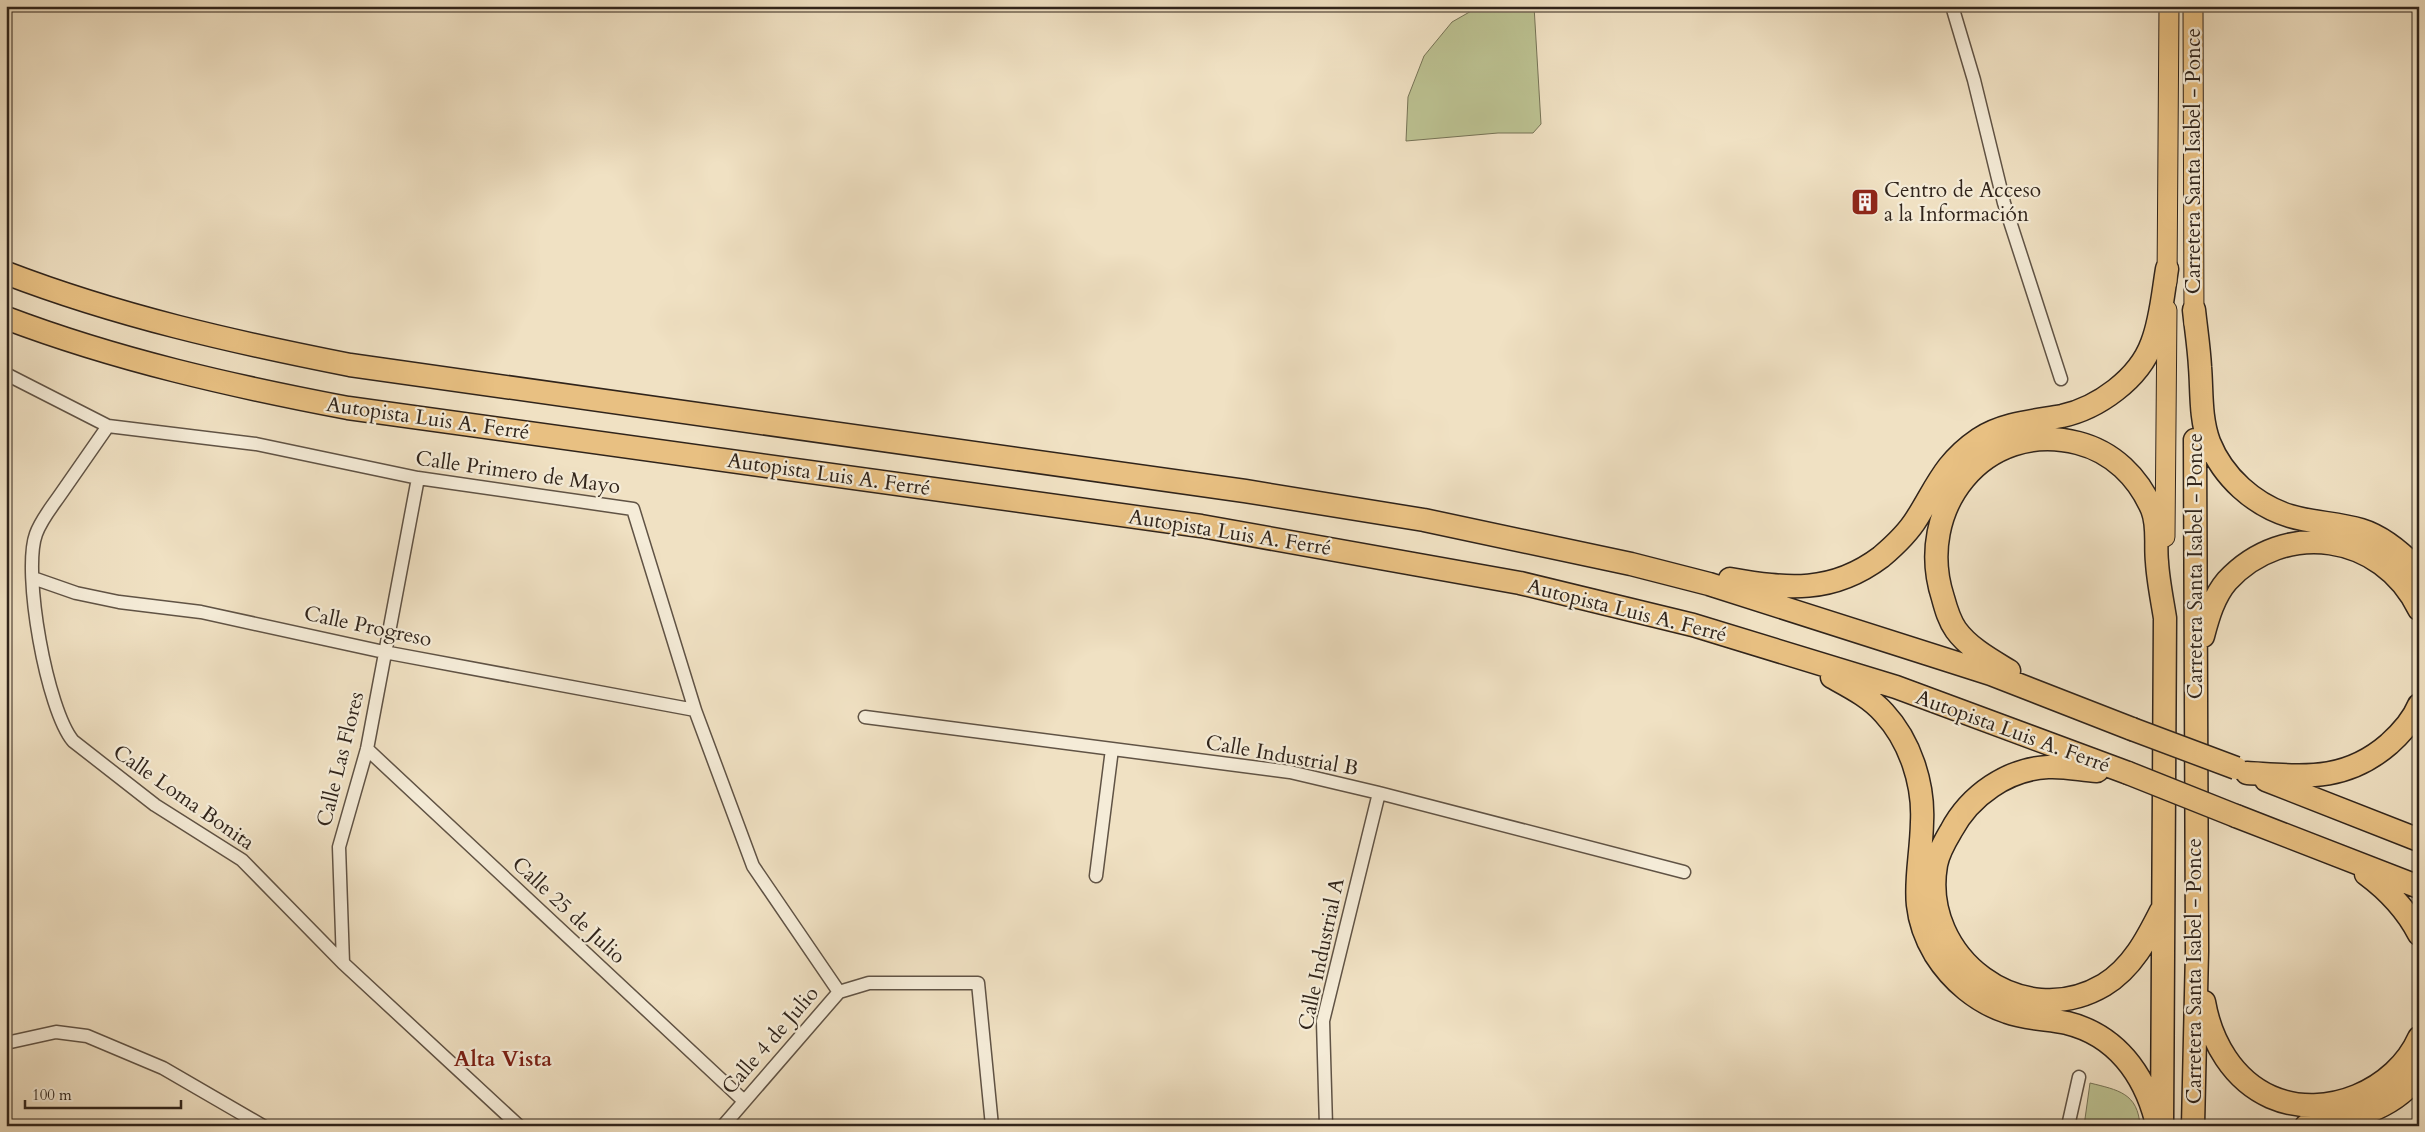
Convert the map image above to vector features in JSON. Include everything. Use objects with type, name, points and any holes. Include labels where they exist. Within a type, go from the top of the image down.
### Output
[{"type":"highway","points":[[1631,564],[1672,564],[1718,576],[1761,584],[1788,586],[1840,581],[1858,572],[1888,551],[1903,536],[1916,519],[1944,471],[1958,455],[1980,438],[2013,425],[2075,412],[2107,397],[2120,387],[2143,360],[2152,344],[2167,269]]},
{"type":"highway","name":"Autopista Luis A. Ferré","points":[[6,272],[126,313],[231,342],[350,365],[1245,491],[1424,520],[1631,564],[1719,587],[1991,674],[2419,840]]},
{"type":"highway","points":[[2194,310],[2200,364],[2203,420],[2209,441],[2232,479],[2260,502],[2290,516],[2361,530],[2380,538],[2394,548],[2419,572]]},
{"type":"highway","name":"Autopista Luis A. Ferré","points":[[6,318],[108,352],[184,373],[256,391],[348,408],[1209,527],[1520,583],[1693,625],[1896,687],[2128,773],[2419,887]]},
{"type":"highway","points":[[2043,695],[1984,656],[1956,630],[1939,586],[1935,561],[1936,536],[1941,517],[1952,495],[1966,474],[1984,459],[2002,448],[2020,443],[2042,439],[2062,439],[2091,446],[2109,456],[2126,469],[2141,488],[2153,511],[2157,529],[2156,561],[2165,618]]},
{"type":"highway","name":"Carretera Santa Isabel - Ponce","points":[[2193,1126],[2197,951],[2195,440]]},
{"type":"highway","points":[[2196,661],[2208,618],[2216,598],[2227,581],[2263,554],[2280,548],[2319,542],[2337,543],[2360,550],[2378,560],[2392,573],[2406,587],[2419,608]]},
{"type":"highway","name":"Carretera Santa Isabel - Ponce","points":[[2162,1126],[2165,618]]},
{"type":"highway","points":[[1693,625],[1775,657],[1826,674],[1854,689],[1885,713],[1900,735],[1908,752],[1921,796],[1922,820],[1917,864],[1917,902],[1925,934],[1936,955],[1950,974],[1964,988],[1984,1002],[2019,1016],[2067,1023],[2083,1028],[2117,1049],[2129,1061],[2141,1079],[2150,1099],[2157,1126]]},
{"type":"highway","points":[[2241,770],[2304,776],[2344,771],[2376,755],[2395,739],[2419,705]]},
{"type":"highway","points":[[2128,773],[2067,768],[2032,769],[2015,773],[1985,791],[1956,822],[1943,845],[1936,864],[1934,892],[1938,915],[1945,934],[1958,955],[1973,971],[2004,991],[2042,1000],[2084,994],[2104,985],[2122,971],[2144,945],[2164,906]]},
{"type":"highway","points":[[2343,857],[2392,894],[2411,919],[2419,934]]},
{"type":"highway","points":[[2197,951],[2206,1014],[2212,1034],[2231,1066],[2248,1082],[2271,1097],[2290,1102],[2310,1104],[2358,1096],[2380,1086],[2397,1070],[2419,1038]]},
{"type":"highway","points":[[2306,1126],[2358,1116],[2378,1108],[2406,1088],[2419,1074]]},
{"type":"main road","name":"Carretera Santa Isabel - Ponce","points":[[2165,618],[2169,6]]},
{"type":"main road","name":"Carretera Santa Isabel - Ponce","points":[[2192,6],[2195,440]]},
{"type":"street","points":[[1952,6],[1974,80],[2004,203],[2061,379]]},
{"type":"street","name":"Calle Primero de Mayo","points":[[6,374],[108,426],[256,444],[418,478],[633,509],[695,710],[753,866],[839,992]]},
{"type":"street","name":"Calle Loma Bonita","points":[[108,426],[42,521],[32,549],[33,578],[42,656],[54,701],[66,733],[73,741],[155,805],[242,860],[343,963],[519,1126]]},
{"type":"street","name":"Calle Las Flores","points":[[343,963],[339,847],[367,749],[418,478]]},
{"type":"street","name":"Calle Progreso","points":[[33,578],[76,592],[119,602],[201,612],[384,652],[695,710]]},
{"type":"street","name":"Calle Industrial B","points":[[865,717],[1290,772],[1379,793],[1684,872]]},
{"type":"street","name":"Calle 25 de Julio","points":[[367,749],[744,1101]]},
{"type":"street","points":[[1096,876],[1112,749]]},
{"type":"street","name":"Calle Industrial A","points":[[1326,1126],[1322,1046],[1323,1021],[1379,793]]},
{"type":"street","name":"Calle 4 de Julio","points":[[723,1126],[839,992],[869,983],[978,983],[992,1126]]},
{"type":"street","points":[[6,1043],[56,1032],[87,1036],[163,1068],[263,1126]]},
{"type":"street","points":[[2068,1126],[2079,1078]]},
{"type":"green space","points":[[1480,6],[1534,6],[1541,124],[1533,133],[1498,133],[1406,141],[1408,97],[1424,56],[1452,22]]},
{"type":"green space","points":[[2090,1083],[2118,1091],[2131,1100],[2135,1106],[2140,1126],[2084,1126]]},
{"type":"place","name":"Centro de Acceso a la Información","points":[[1865,202]]},
{"type":"district","name":"Alta Vista","points":[[503,1058]]}]
